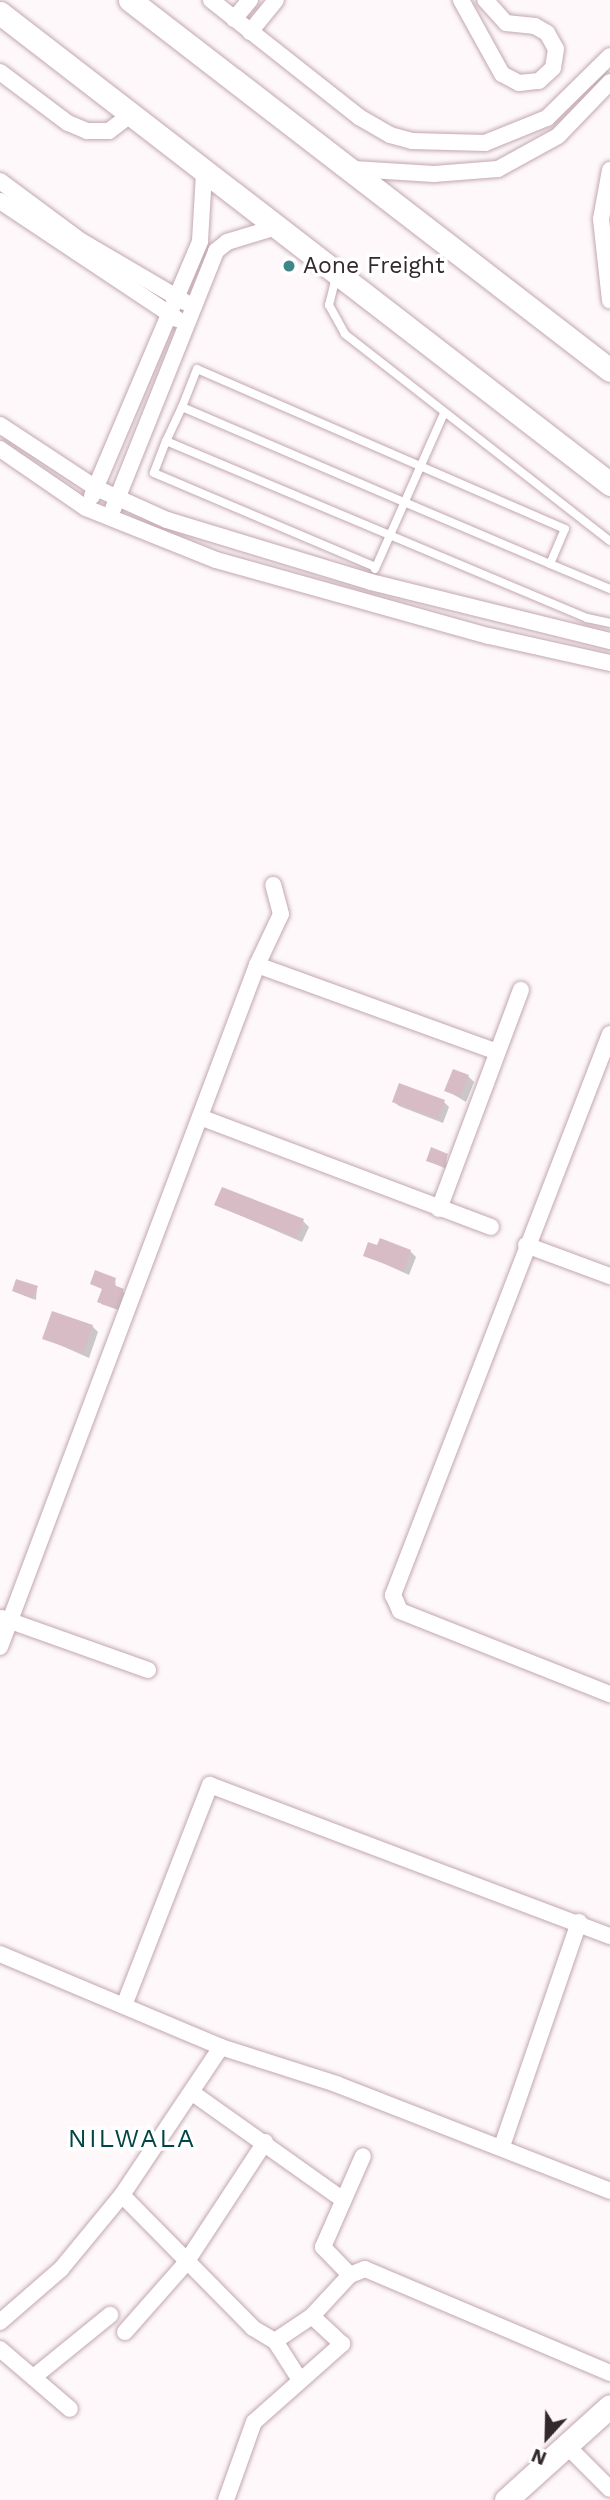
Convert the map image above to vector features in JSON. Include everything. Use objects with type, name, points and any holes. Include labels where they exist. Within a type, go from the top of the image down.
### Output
[{"type":"main road","points":[[136,2],[610,370]]},
{"type":"main road","points":[[0,13],[273,228],[610,484]]},
{"type":"main road","points":[[506,2500],[568,2447],[610,2406]]},
{"type":"street","points":[[211,0],[390,135],[449,145],[485,143],[547,118],[610,56]]},
{"type":"street","points":[[234,19],[250,0]]},
{"type":"street","points":[[250,32],[276,0]]},
{"type":"street","points":[[461,0],[502,74],[519,83],[539,81],[553,68],[556,49],[547,33],[535,26],[506,23],[485,0]]},
{"type":"street","points":[[0,72],[68,123],[87,131],[109,131],[129,116]]},
{"type":"street","points":[[354,169],[434,174],[498,169],[558,136],[610,82]]},
{"type":"street","points":[[610,170],[601,219],[610,301]]},
{"type":"street","points":[[86,508],[204,229],[204,174]]},
{"type":"street","points":[[0,181],[81,241],[192,305]]},
{"type":"street","points":[[0,201],[168,314],[186,323]]},
{"type":"street","points":[[109,519],[192,305],[216,251],[227,242],[273,228]]},
{"type":"street","points":[[0,425],[117,499],[232,542],[373,575],[610,641]]},
{"type":"street","points":[[0,449],[86,508],[216,560],[353,600],[610,663]]},
{"type":"street","points":[[0,1647],[5,1619],[257,965],[281,914],[273,885]]},
{"type":"street","points":[[257,965],[497,1052]]},
{"type":"street","points":[[439,1209],[521,990]]},
{"type":"street","points":[[610,1034],[526,1245],[393,1595],[394,1605],[400,1611],[610,1694]]},
{"type":"street","points":[[200,1117],[491,1227]]},
{"type":"street","points":[[526,1245],[610,1276]]},
{"type":"street","points":[[5,1619],[148,1670]]},
{"type":"street","points":[[125,2003],[210,1785],[579,1922],[610,1936]]},
{"type":"street","points":[[502,2146],[579,1922]]},
{"type":"street","points":[[0,1954],[125,2003],[221,2047],[502,2146],[610,2191]]},
{"type":"street","points":[[0,2322],[7,2304],[61,2269],[122,2195],[194,2094],[221,2047]]},
{"type":"street","points":[[194,2094],[342,2199]]},
{"type":"street","points":[[125,2332],[185,2264],[265,2142]]},
{"type":"street","points":[[350,2274],[323,2247],[363,2156]]},
{"type":"street","points":[[122,2195],[185,2264],[253,2329],[275,2341],[300,2380]]},
{"type":"street","points":[[275,2341],[312,2316],[350,2274],[365,2269],[610,2373]]},
{"type":"street","points":[[35,2376],[110,2315]]},
{"type":"street","points":[[226,2500],[254,2422],[342,2344],[312,2316]]},
{"type":"street","points":[[0,2349],[35,2376],[70,2409]]},
{"type":"street","points":[[568,2447],[610,2489]]},
{"type":"lane","points":[[336,276],[329,305],[345,334],[576,518],[610,541]]},
{"type":"lane","points":[[444,413],[420,467],[404,502],[373,575],[154,473],[197,369],[420,467],[565,529]]},
{"type":"lane","points":[[182,407],[610,589]]},
{"type":"lane","points":[[166,441],[587,618],[610,623]]},
{"type":"lane","points":[[550,564],[565,529],[576,518]]},
{"type":"building","points":[[453,1069],[469,1075],[460,1097],[444,1091]]},
{"type":"building","points":[[399,1083],[445,1100],[438,1119],[392,1102]]},
{"type":"building","points":[[431,1147],[448,1154],[443,1167],[426,1161]]},
{"type":"building","points":[[222,1187],[304,1219],[297,1238],[214,1205]]},
{"type":"building","points":[[380,1238],[411,1250],[404,1271],[363,1256],[368,1242],[377,1245]]},
{"type":"building","points":[[95,1270],[116,1278],[114,1285],[124,1289],[116,1309],[97,1302],[102,1289],[90,1284]]},
{"type":"building","points":[[16,1279],[38,1286],[33,1299],[12,1291]]},
{"type":"building","points":[[52,1311],[93,1325],[83,1353],[42,1339]]},
{"type":"place","name":"Aone Freight","points":[[289,266]]},
{"type":"district","name":"NILWALA","points":[[132,2139]]}]
